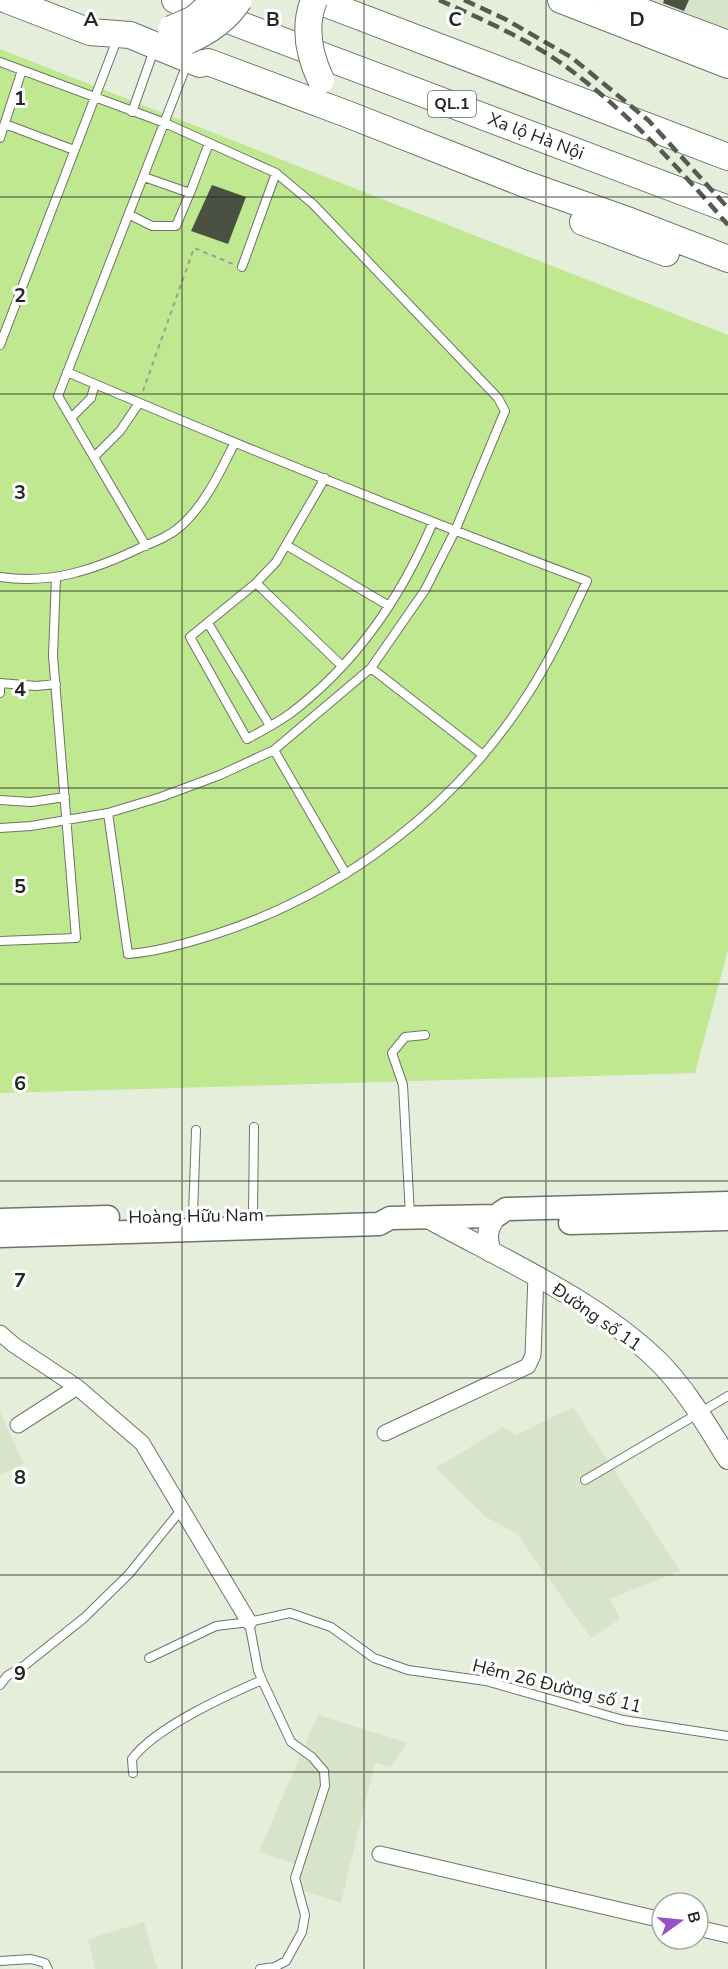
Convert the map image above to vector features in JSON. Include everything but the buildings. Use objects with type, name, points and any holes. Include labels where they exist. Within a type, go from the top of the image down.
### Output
[{"type":"highway","points":[[7,0],[90,32],[152,34],[178,48]]},
{"type":"highway","points":[[55,0],[97,17],[125,34]]},
{"type":"highway","name":"Xa lộ Hà Nội","points":[[175,0],[728,209]]},
{"type":"highway","points":[[178,48],[194,19],[216,0]]},
{"type":"highway","points":[[178,48],[215,26],[226,17],[239,0]]},
{"type":"highway","points":[[347,114],[321,80],[312,62],[308,41],[309,20],[315,0],[728,157]]},
{"type":"highway","points":[[561,0],[615,8],[728,44]]},
{"type":"highway","points":[[615,8],[728,65]]},
{"type":"highway","name":"QL.1","points":[[178,48],[208,62],[525,184],[623,238],[728,275]]},
{"type":"highway","name":"QL.1","points":[[178,48],[204,74],[570,208],[728,259]]},
{"type":"main road","name":"Hoàng Hữu Nam","points":[[0,1236],[380,1224],[409,1218],[496,1216],[506,1209],[728,1203]]},
{"type":"main road","name":"Hoàng Hữu Nam","points":[[0,1220],[379,1212],[409,1218]]},
{"type":"main road","name":"Hoàng Hữu Nam","points":[[496,1216],[506,1224],[728,1220]]},
{"type":"street","points":[[491,1252],[487,1233],[496,1216]]},
{"type":"street","name":"Đường số 11","points":[[409,1218],[491,1252],[537,1276],[590,1309],[660,1363],[700,1414],[728,1459]]},
{"type":"street","points":[[385,1432],[528,1366],[533,1355],[537,1276]]},
{"type":"street","points":[[0,1333],[77,1387],[142,1443],[249,1622]]},
{"type":"street","points":[[18,1425],[77,1387]]},
{"type":"street","points":[[380,1854],[650,1917]]},
{"type":"street","points":[[710,1931],[728,1935]]},
{"type":"lane","points":[[0,345],[74,150],[125,34]]},
{"type":"lane","points":[[132,112],[178,48]]},
{"type":"lane","points":[[146,546],[58,396],[165,123],[178,48]]},
{"type":"lane","points":[[0,62],[165,123],[276,173],[313,204],[498,398],[505,411],[454,531],[425,590],[371,668],[273,750],[220,775],[161,797],[108,813],[67,821],[0,828]]},
{"type":"lane","points":[[0,138],[22,70]]},
{"type":"lane","points":[[5,124],[74,150]]},
{"type":"lane","points":[[130,215],[152,226],[176,226],[209,143]]},
{"type":"lane","points":[[242,267],[276,173]]},
{"type":"lane","points":[[144,177],[190,193]]},
{"type":"lane","points":[[67,372],[234,444],[587,581],[563,631],[528,694],[483,755],[424,814],[379,852],[346,874],[299,900],[243,925],[195,941],[141,954],[128,954],[108,813]]},
{"type":"lane","points":[[71,418],[91,398],[95,384]]},
{"type":"lane","points":[[94,457],[120,431],[139,403]]},
{"type":"lane","points":[[0,577],[13,579],[56,577],[105,565],[165,538],[183,525],[210,491],[234,444]]},
{"type":"lane","points":[[325,478],[276,562],[256,583],[190,637],[247,739],[290,713],[352,656],[389,606],[410,572],[433,522]]},
{"type":"lane","points":[[286,545],[389,606]]},
{"type":"lane","points":[[0,941],[76,938],[53,656],[56,577]]},
{"type":"lane","points":[[256,583],[342,666]]},
{"type":"lane","points":[[208,623],[270,726]]},
{"type":"lane","points":[[371,668],[483,755]]},
{"type":"lane","points":[[0,693],[0,683],[36,686],[56,684]]},
{"type":"lane","points":[[273,750],[346,874]]},
{"type":"lane","points":[[0,800],[31,802],[65,797]]},
{"type":"lane","points":[[409,1218],[404,1085],[392,1053],[405,1037],[425,1035]]},
{"type":"lane","points":[[253,1215],[254,1127]]},
{"type":"lane","points":[[193,1215],[196,1130]]},
{"type":"lane","points":[[585,1480],[700,1414],[728,1395]]},
{"type":"lane","points":[[0,1685],[7,1676],[25,1665],[84,1618],[129,1575],[181,1510]]},
{"type":"lane","name":"Hẻm 26 Đường số 11","points":[[149,1658],[216,1626],[290,1613],[331,1627],[374,1658],[408,1670],[486,1681],[623,1720],[728,1736]]},
{"type":"lane","points":[[249,1622],[262,1680],[291,1742],[312,1757],[324,1771],[325,1786],[295,1878],[304,1915],[302,1932],[286,1961],[275,1967],[260,1969]]},
{"type":"lane","points":[[133,1773],[132,1759],[148,1741],[220,1698],[262,1680]]},
{"type":"lane","points":[[0,1961],[31,1959],[45,1962],[48,1969]]},
{"type":"path","points":[[139,403],[194,248],[242,267]]},
{"type":"shaded area","points":[[631,0],[728,0],[728,38]]},
{"type":"shaded area","points":[[573,1407],[680,1571],[610,1599],[620,1619],[591,1638],[517,1534],[486,1517],[436,1468],[503,1427],[516,1435]]},
{"type":"shaded area","points":[[0,1412],[24,1464],[0,1475]]},
{"type":"shaded area","points":[[318,1715],[408,1743],[390,1767],[375,1763],[341,1903],[298,1889],[298,1865],[259,1852]]},
{"type":"shaded area","points":[[144,1922],[157,1969],[95,1969],[88,1939]]},
{"type":"green space","points":[[0,49],[728,335],[728,950],[695,1073],[0,1093]]},
{"type":"railway","points":[[439,0],[536,47],[588,83],[651,141],[728,225]]},
{"type":"railway","points":[[464,0],[505,19],[571,57],[648,120],[728,208]]}]
